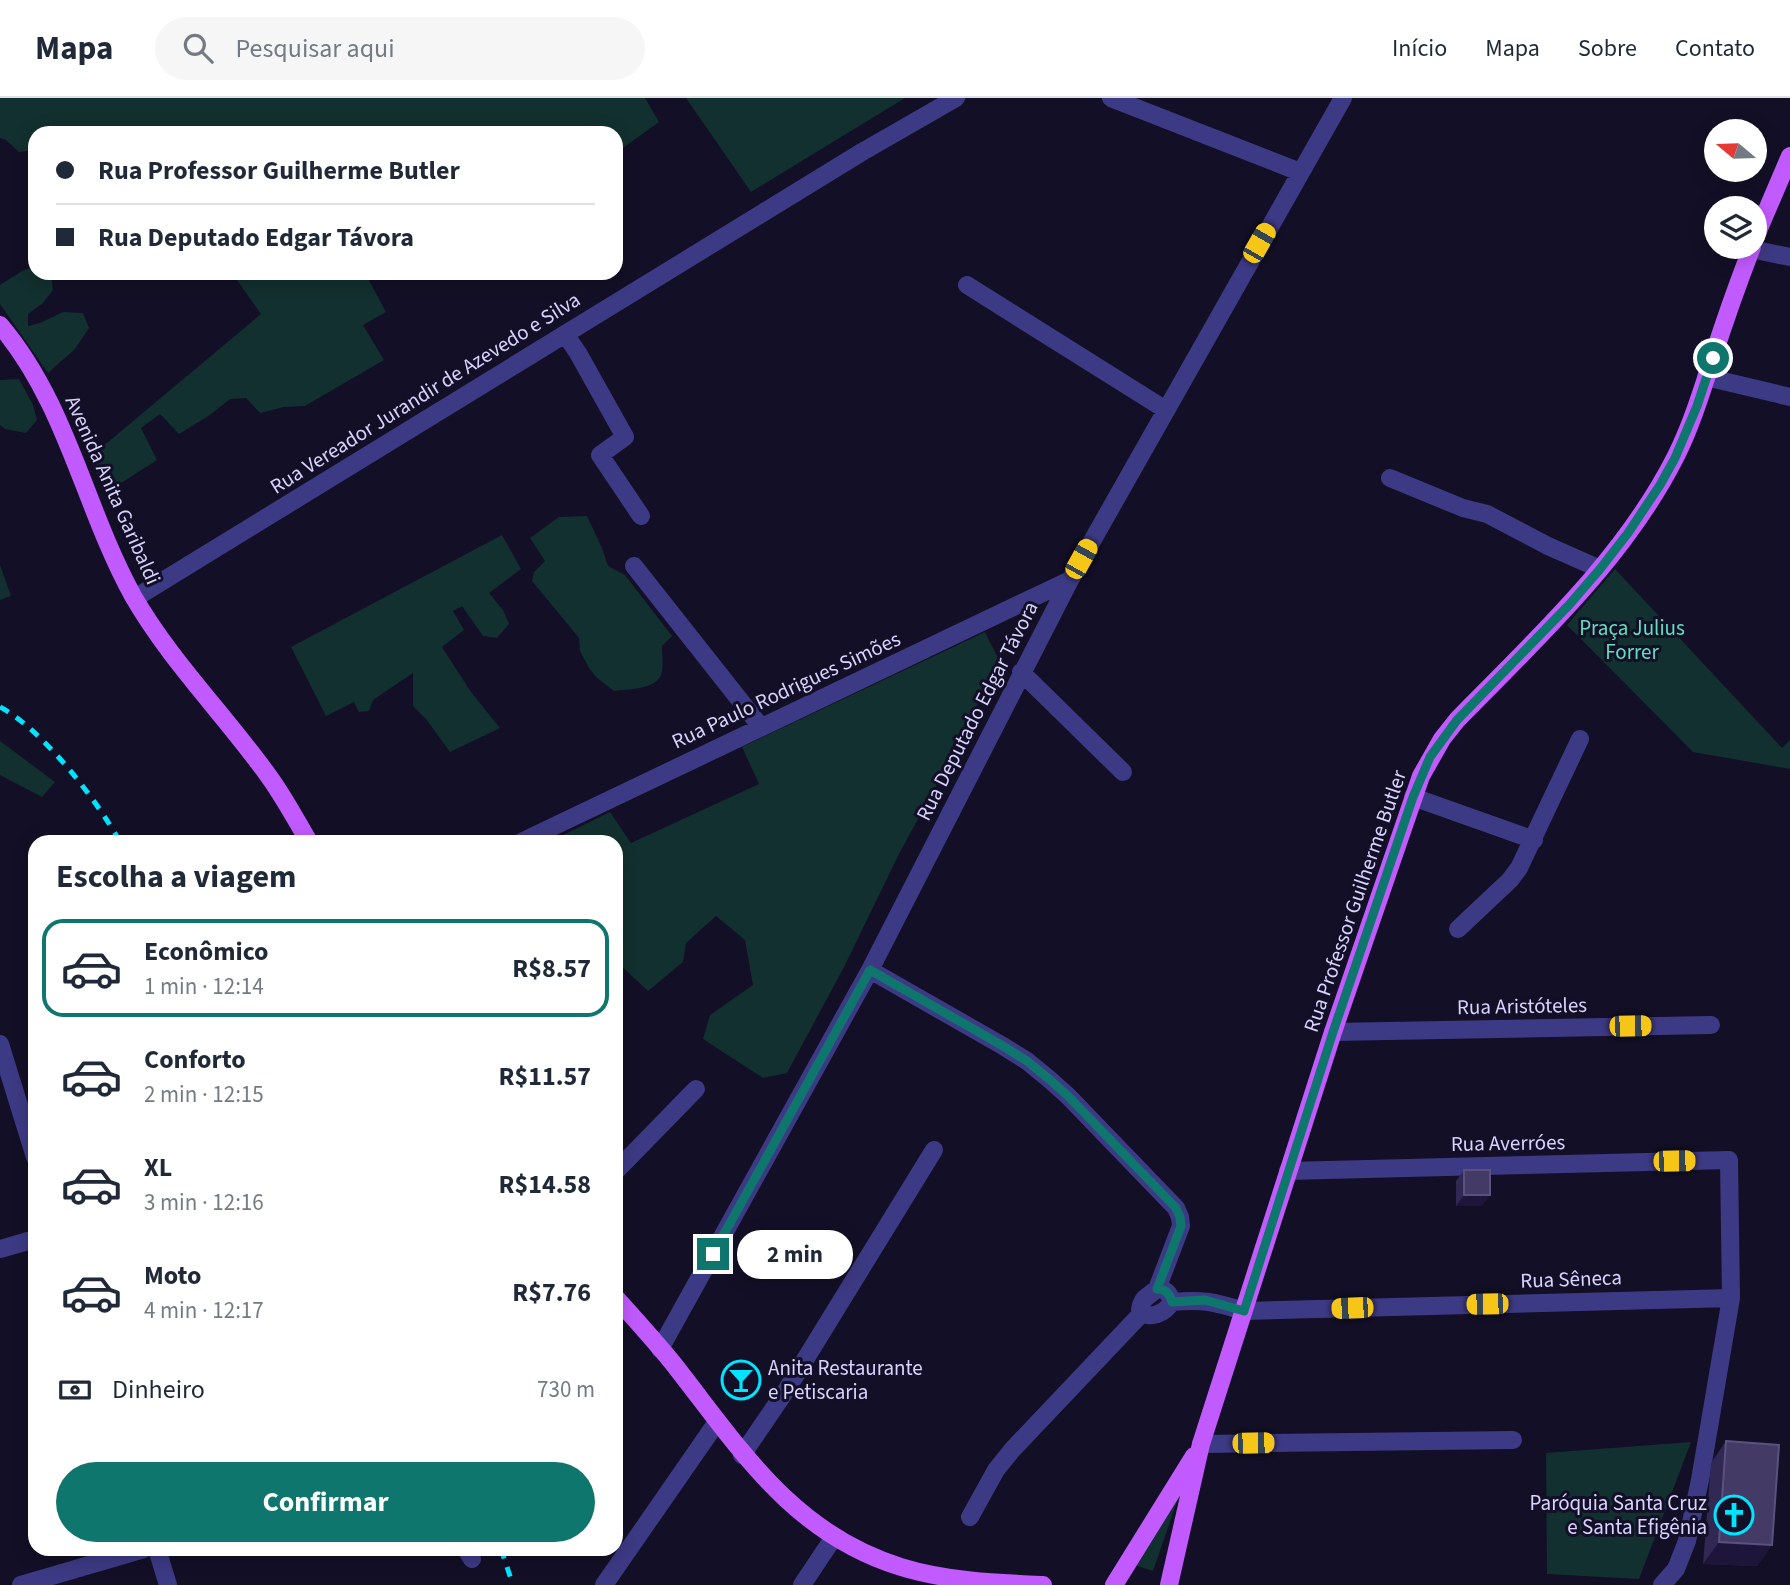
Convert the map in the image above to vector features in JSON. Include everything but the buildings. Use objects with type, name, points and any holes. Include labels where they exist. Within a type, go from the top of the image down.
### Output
[{"type":"main road","name":"Rua Professor Guilherme Butler","points":[[1767,211],[1790,156]]},
{"type":"main road","name":"Rua Professor Guilherme Butler","points":[[1169,1585],[1201,1444],[1333,1032],[1413,797],[1430,757],[1457,720],[1569,605],[1637,521],[1670,467],[1686,434],[1748,259]]},
{"type":"main road","name":"Avenida Anita Garibaldi","points":[[0,325],[28,363],[45,393],[113,554],[135,598],[177,660],[270,778],[305,835]]},
{"type":"main road","points":[[623,1306],[660,1349],[742,1455],[788,1503],[834,1537],[923,1579],[970,1579],[1043,1585]]},
{"type":"main road","name":"Rua Professor Guilherme Butler","points":[[1114,1585],[1201,1444]]},
{"type":"street","name":"Rua Vereador Jurandir de Azevedo e Silva","points":[[135,598],[862,152],[956,98]]},
{"type":"street","points":[[1111,98],[1300,172]]},
{"type":"street","name":"Rua Deputado Edgar Távora","points":[[660,1349],[870,970],[1070,580],[1343,98]]},
{"type":"street","points":[[1767,249],[1790,257]]},
{"type":"street","points":[[967,285],[1166,410]]},
{"type":"street","points":[[565,334],[625,437],[600,455],[641,516]]},
{"type":"street","points":[[1706,377],[1790,397]]},
{"type":"street","points":[[1390,478],[1496,519],[1600,569]]},
{"type":"street","points":[[634,566],[761,727]]},
{"type":"street","name":"Rua Paulo Rodrigues Simões","points":[[536,835],[1070,580]]},
{"type":"street","points":[[1021,673],[1123,772]]},
{"type":"street","points":[[1458,929],[1510,880],[1519,868],[1580,739]]},
{"type":"street","points":[[1413,797],[1534,840]]},
{"type":"street","points":[[870,970],[1003,1046],[1042,1073],[1068,1096],[1176,1208],[1181,1226],[1157,1289],[1141,1305],[1142,1313]]},
{"type":"street","name":"Rua Aristóteles","points":[[1333,1032],[1711,1025]]},
{"type":"street","points":[[0,1044],[28,1134]]},
{"type":"street","points":[[623,1164],[696,1089]]},
{"type":"street","points":[[742,1455],[787,1389],[934,1150]]},
{"type":"street","name":"Rua Averróes","points":[[1288,1171],[1729,1160],[1731,1298]]},
{"type":"street","points":[[0,1250],[28,1241]]},
{"type":"street","points":[[1142,1313],[1150,1316],[1162,1312],[1172,1302],[1167,1292],[1157,1289]]},
{"type":"street","points":[[1662,1585],[1676,1569],[1687,1541],[1731,1298]]},
{"type":"street","name":"Rua Sêneca","points":[[1172,1302],[1205,1300],[1244,1311],[1731,1298]]},
{"type":"street","points":[[971,1517],[996,1470],[1012,1450],[1142,1313]]},
{"type":"street","points":[[604,1585],[717,1422]]},
{"type":"street","points":[[1201,1444],[1513,1440]]},
{"type":"street","points":[[802,1585],[834,1537]]},
{"type":"street","points":[[21,1585],[120,1556]]},
{"type":"street","points":[[159,1556],[168,1585]]},
{"type":"green space","points":[[0,98],[645,98],[659,122],[623,148],[623,126],[28,126],[28,151],[19,152],[0,138]]},
{"type":"green space","points":[[686,98],[905,98],[751,192]]},
{"type":"green space","points":[[28,269],[28,280],[52,280],[53,290],[43,303],[28,314],[28,326],[63,312],[83,313],[89,328],[75,349],[48,373],[0,304],[0,285]]},
{"type":"green space","points":[[237,280],[369,280],[386,312],[363,325],[384,360],[305,406],[284,407],[260,413],[246,398],[230,399],[179,434],[160,414],[141,428],[157,460],[107,492],[89,458],[261,314]]},
{"type":"green space","points":[[19,379],[33,405],[37,420],[26,433],[5,429],[0,425],[0,380]]},
{"type":"green space","points":[[587,516],[608,566],[625,575],[672,636],[662,646],[661,675],[653,684],[614,691],[596,677],[580,651],[579,638],[532,581],[534,572],[545,561],[530,538],[559,517]]},
{"type":"green space","points":[[502,535],[521,569],[489,593],[503,610],[509,624],[497,638],[483,636],[462,606],[453,611],[464,630],[442,647],[471,692],[500,728],[450,752],[413,706],[413,673],[373,700],[369,711],[359,712],[354,702],[326,716],[291,647]]},
{"type":"green space","points":[[0,565],[11,596],[0,600]]},
{"type":"green space","name":"Praça Julius Forrer","points":[[1615,569],[1782,748],[1790,740],[1790,769],[1693,752],[1567,625]]},
{"type":"green space","points":[[985,632],[999,660],[844,967],[787,1073],[763,1078],[703,1039],[710,1015],[753,985],[745,940],[716,916],[686,943],[683,962],[648,991],[623,968],[623,835],[563,835],[610,812],[631,843],[759,784],[742,747]]},
{"type":"green space","points":[[0,741],[55,782],[42,797],[0,775]]},
{"type":"green space","points":[[1691,1442],[1639,1579],[1547,1574],[1546,1453]]},
{"type":"green space","points":[[1181,1490],[1153,1571],[1134,1565]]},
{"type":"railway","points":[[0,707],[16,717],[50,748],[83,787],[116,835]]},
{"type":"railway","points":[[503,1556],[513,1585]]},
{"type":"place","name":"Anita Restaurante e Petiscaria","points":[[741,1380]]},
{"type":"place","name":"Paróquia Santa Cruz e Santa Efigênia","points":[[1734,1515]]},
{"type":"route","points":[[713,1254],[870,970],[1027,1061],[1068,1096],[1176,1208],[1181,1226],[1157,1289],[1167,1292],[1172,1302],[1205,1300],[1244,1311],[1333,1032],[1413,797],[1430,757],[1457,720],[1569,605],[1628,533],[1675,458],[1713,358]]}]
